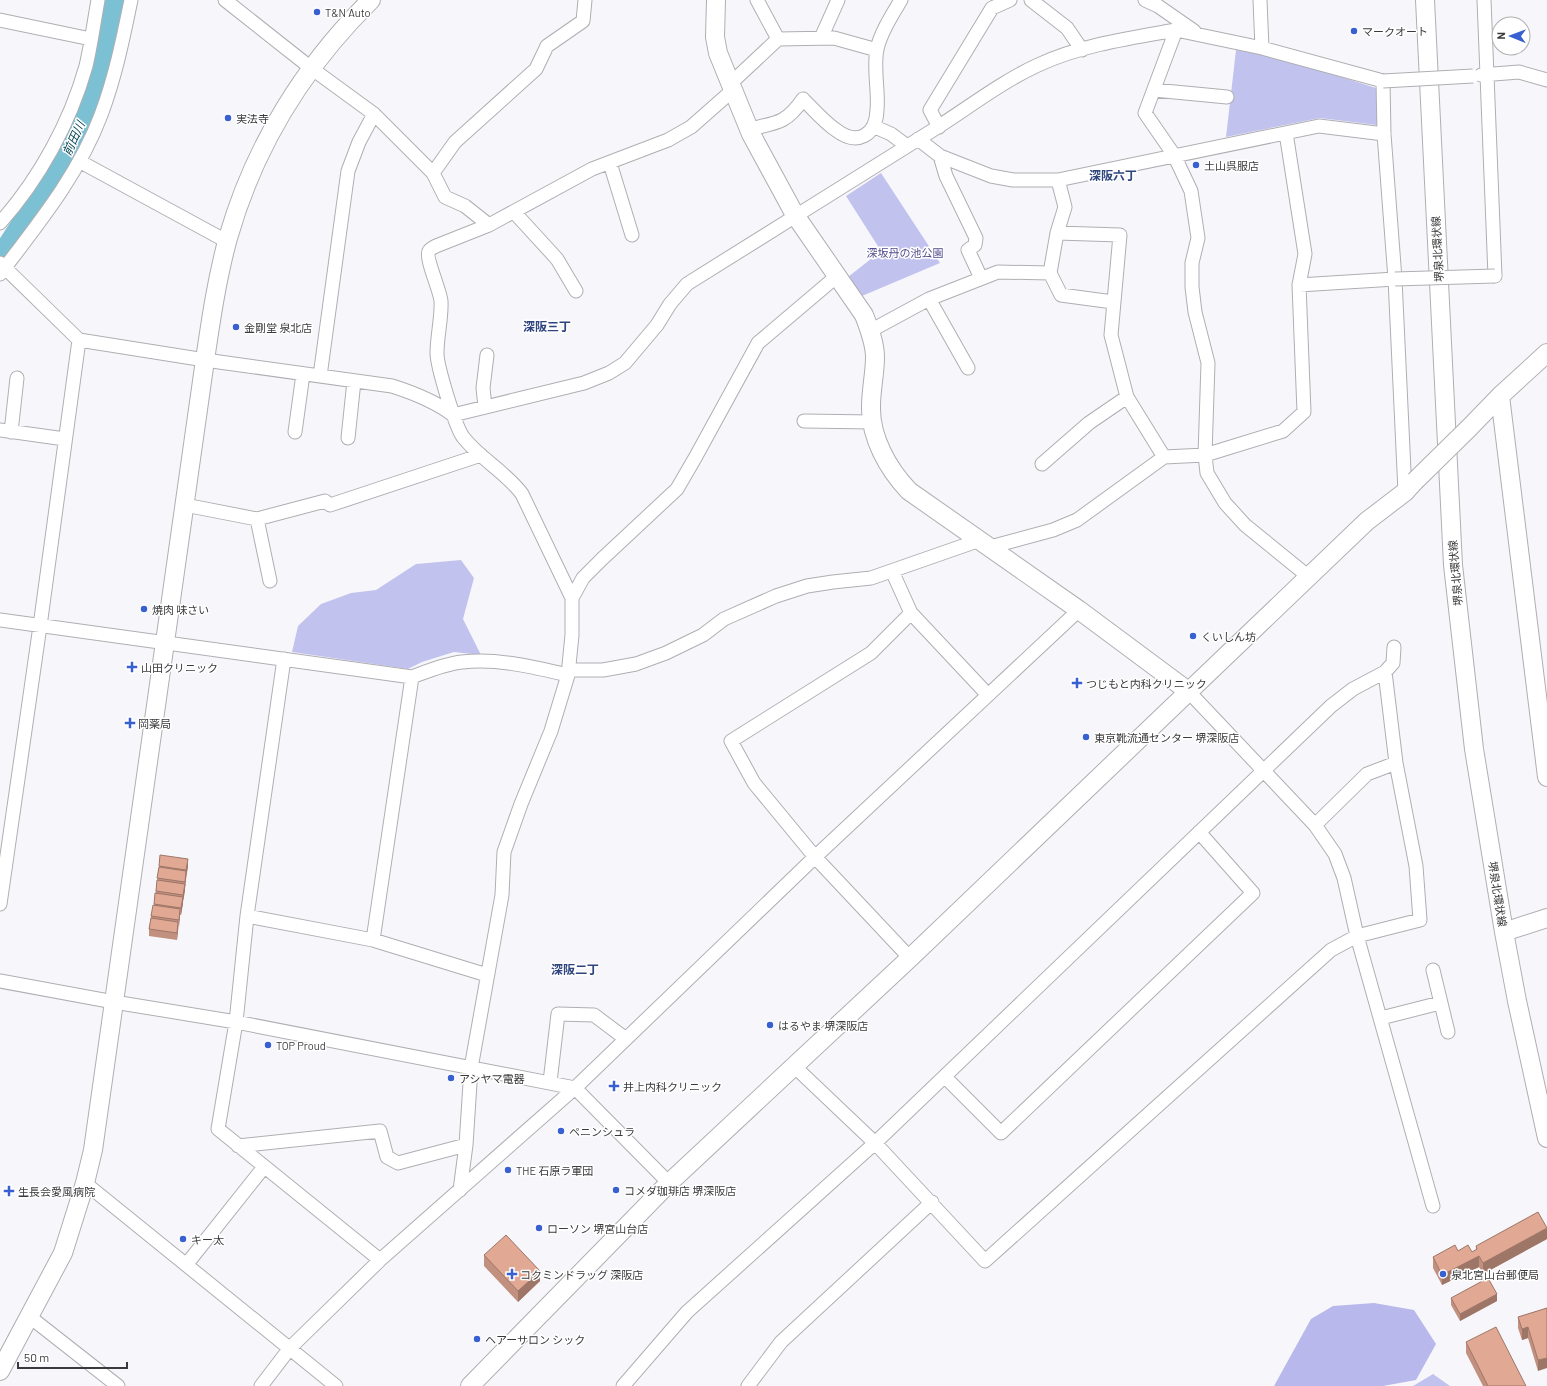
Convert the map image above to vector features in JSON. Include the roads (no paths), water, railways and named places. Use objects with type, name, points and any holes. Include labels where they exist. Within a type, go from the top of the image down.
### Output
[{"type":"street","points":[[0,223],[35,177],[55,142],[73,104],[86,66],[98,0]]},
{"type":"street","points":[[131,0],[119,56],[101,116],[79,161],[48,212],[2,268],[79,340],[205,360],[392,386],[414,393],[440,405],[453,415]]},
{"type":"street","points":[[225,0],[311,68],[374,114],[433,173],[445,197],[465,206],[489,225]]},
{"type":"street","points":[[0,1370],[30,1317],[63,1253],[86,1184],[93,1150],[214,299],[228,242],[248,183],[260,156],[289,101],[311,68],[350,21],[371,0]]},
{"type":"street","points":[[433,173],[454,142],[536,69],[547,46],[582,21],[585,0]]},
{"type":"street","points":[[716,0],[715,37],[718,53],[749,129],[795,215],[864,315],[870,332],[875,356],[871,407],[874,432],[887,461],[898,479],[909,491],[1079,610],[1188,691],[1315,825],[1335,854],[1344,878],[1357,936],[1433,1206]]},
{"type":"street","points":[[757,0],[778,39]]},
{"type":"street","points":[[821,38],[838,0]]},
{"type":"street","points":[[749,129],[784,120],[794,112],[802,99],[836,131],[858,138],[867,135],[875,127],[878,111],[877,50],[888,21],[901,0]]},
{"type":"street","points":[[939,127],[930,110],[992,8],[1010,0]]},
{"type":"street","points":[[1031,0],[1036,6],[1067,28],[1082,50]]},
{"type":"street","points":[[1144,0],[1158,6],[1198,35]]},
{"type":"street","points":[[1260,0],[1262,48]]},
{"type":"street","name":"堺泉北環状線","points":[[1425,0],[1453,565],[1474,749],[1504,932],[1517,1001],[1547,1138]]},
{"type":"street","points":[[1299,285],[1395,279],[1495,276],[1484,0]]},
{"type":"street","points":[[0,20],[91,39]]},
{"type":"street","points":[[1176,30],[1145,113],[1174,155],[1191,191],[1198,238],[1192,263],[1192,288],[1208,363],[1205,455],[1208,473],[1225,503],[1245,526],[1309,577]]},
{"type":"street","points":[[453,415],[584,383],[609,373],[625,363],[658,325],[670,304],[687,284],[795,215],[939,127],[999,86],[1039,65],[1082,50],[1123,39],[1176,30],[1262,48],[1383,81],[1518,72],[1547,80]]},
{"type":"street","points":[[572,598],[522,494],[514,483],[481,455],[462,436],[453,415],[437,355],[441,302],[437,281],[427,258],[429,251],[436,246],[489,225],[568,181],[668,140],[691,127],[778,39],[834,38],[877,50]]},
{"type":"street","points":[[1383,81],[1384,134],[1410,486]]},
{"type":"street","points":[[1154,90],[1227,97]]},
{"type":"street","points":[[320,376],[348,171],[359,142],[374,114]]},
{"type":"street","points":[[875,127],[940,156],[991,176],[1013,180],[1058,180],[1319,126],[1384,134]]},
{"type":"street","points":[[0,620],[412,676],[442,665],[462,662],[491,661],[568,673],[603,670],[636,664],[666,653],[703,635],[724,619],[776,596],[807,586],[871,578],[985,544],[1052,530],[1077,520],[1164,457],[1205,455],[1283,431],[1304,412],[1299,285],[1305,254],[1286,133]]},
{"type":"street","points":[[940,156],[946,176],[976,238],[975,244],[968,250],[982,278]]},
{"type":"street","points":[[79,161],[228,242]]},
{"type":"street","points":[[610,163],[632,235]]},
{"type":"street","points":[[1058,180],[1065,207],[1057,233],[1050,273],[1061,295],[1114,302]]},
{"type":"street","points":[[514,212],[557,259],[576,291]]},
{"type":"street","points":[[1057,233],[1120,235],[1111,335],[1127,397],[1164,457]]},
{"type":"street","points":[[870,332],[928,299],[998,272],[1050,273]]},
{"type":"street","points":[[460,1190],[466,1145],[471,1068],[502,896],[504,852],[521,804],[551,731],[568,673],[572,598],[583,578],[677,489],[758,343],[836,276]]},
{"type":"street","points":[[928,299],[968,368]]},
{"type":"street","points":[[0,904],[3,868],[40,626],[79,340]]},
{"type":"street","points":[[470,1386],[669,1183],[910,958],[1367,521],[1410,486],[1500,396],[1547,353]]},
{"type":"street","points":[[485,407],[484,381],[487,356]]},
{"type":"street","points":[[295,432],[303,374]]},
{"type":"street","points":[[17,378],[5,431],[65,439]]},
{"type":"street","points":[[348,438],[354,381]]},
{"type":"street","points":[[1500,396],[1547,777]]},
{"type":"street","points":[[1042,464],[1089,423],[1127,397]]},
{"type":"street","points":[[804,421],[872,422]]},
{"type":"street","points":[[185,505],[257,519],[325,501],[330,505],[481,455]]},
{"type":"street","points":[[257,519],[270,581]]},
{"type":"street","points":[[892,571],[911,613],[988,695]]},
{"type":"street","points":[[260,1386],[290,1348],[380,1260],[575,1088],[815,857],[1079,610]]},
{"type":"street","points":[[910,958],[815,857],[754,783],[731,740],[871,653],[911,613]]},
{"type":"street","points":[[623,1386],[686,1312],[875,1143],[1199,832],[1264,772],[1331,706],[1353,689],[1385,672],[1393,663],[1394,647]]},
{"type":"street","points":[[284,659],[247,916],[236,1022],[218,1129],[380,1260]]},
{"type":"street","points":[[794,1066],[875,1143],[932,1202],[985,1261],[1331,950],[1357,936],[1420,920],[1416,866],[1396,763],[1385,672]]},
{"type":"street","points":[[373,940],[412,676]]},
{"type":"street","points":[[1315,825],[1367,774],[1396,763]]},
{"type":"street","points":[[945,1077],[1002,1133],[1248,899],[1254,893],[1199,832]]},
{"type":"street","points":[[247,916],[373,940],[487,975]]},
{"type":"street","points":[[1504,932],[1547,918]]},
{"type":"street","points":[[1433,970],[1448,1032]]},
{"type":"street","points":[[0,981],[236,1022],[575,1088],[669,1183]]},
{"type":"street","points":[[1381,1018],[1440,1003]]},
{"type":"street","points":[[550,1082],[558,1014],[594,1015],[626,1039]]},
{"type":"street","points":[[238,1146],[380,1131],[387,1157],[398,1163],[466,1145]]},
{"type":"street","points":[[186,1265],[264,1166]]},
{"type":"street","points":[[86,1184],[336,1386]]},
{"type":"street","points":[[748,1386],[781,1342],[932,1202]]},
{"type":"street","points":[[30,1317],[118,1386]]},
{"type":"waterway","name":"前田川","points":[[0,262],[50,185],[79,127],[101,65],[114,0]]},
{"type":"place","name":"T&N Auto","points":[[317,12]]},
{"type":"place","name":"マークオート","points":[[1354,31]]},
{"type":"place","name":"実法寺","points":[[228,118]]},
{"type":"place","name":"土山呉服店","points":[[1196,165]]},
{"type":"place","name":"金剛堂 泉北店","points":[[236,327]]},
{"type":"place","name":"焼肉 味さい","points":[[144,609]]},
{"type":"place","name":"くいしん坊","points":[[1193,636]]},
{"type":"place","name":"山田クリニック","points":[[132,667]]},
{"type":"place","name":"つじもと内科クリニック","points":[[1077,683]]},
{"type":"place","name":"岡薬局","points":[[130,723]]},
{"type":"place","name":"東京靴流通センター 堺深阪店","points":[[1086,737]]},
{"type":"place","name":"はるやま 堺深阪店","points":[[770,1025]]},
{"type":"place","name":"TOP Proud","points":[[268,1045]]},
{"type":"place","name":"アシヤマ電器","points":[[451,1078]]},
{"type":"place","name":"井上内科クリニック","points":[[614,1086]]},
{"type":"place","name":"ペニンシュラ","points":[[561,1131]]},
{"type":"place","name":"THE 石原ラ軍団","points":[[508,1170]]},
{"type":"place","name":"コメダ珈琲店 堺深阪店","points":[[616,1190]]},
{"type":"place","name":"生長会愛風病院","points":[[9,1191]]},
{"type":"place","name":"ローソン 堺宮山台店","points":[[539,1228]]},
{"type":"place","name":"キー太","points":[[183,1239]]},
{"type":"place","name":"コクミンドラッグ 深阪店","points":[[512,1274]]},
{"type":"place","name":"泉北宮山台郵便局","points":[[1443,1274]]},
{"type":"place","name":"ヘアーサロン シック","points":[[477,1339]]},
{"type":"district","name":"深阪六丁","points":[[1113,175]]},
{"type":"district","name":"深阪三丁","points":[[547,326]]},
{"type":"district","name":"深阪二丁","points":[[575,969]]},
{"type":"park label","name":"深坂丹の池公園","points":[[905,252]]}]
